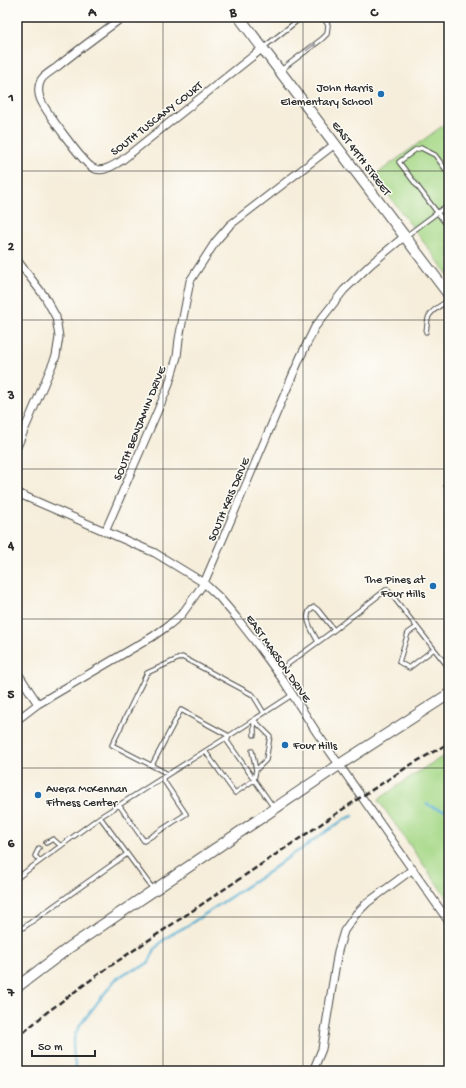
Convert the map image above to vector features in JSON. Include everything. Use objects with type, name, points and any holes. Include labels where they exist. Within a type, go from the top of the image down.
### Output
[{"type":"main road","name":"EAST 49TH STREET","points":[[240,17],[449,295]]},
{"type":"main road","points":[[17,987],[70,947],[154,890],[339,765],[449,694]]},
{"type":"street","name":"SOUTH TUSCANY COURT","points":[[123,17],[42,79],[38,88],[42,106],[84,161],[92,168],[99,170],[107,169],[121,161],[263,48]]},
{"type":"street","name":"SOUTH BENJAMIN DRIVE","points":[[105,532],[168,387],[177,357],[190,281],[216,241],[230,225],[335,144]]},
{"type":"street","name":"SOUTH KRIS DRIVE","points":[[17,720],[38,704],[152,637],[169,626],[182,614],[204,583],[300,358],[315,327],[334,302],[356,278],[405,236]]},
{"type":"street","points":[[17,260],[45,297],[56,317],[59,337],[56,356],[17,447]]},
{"type":"street","name":"EAST MARSON DRIVE","points":[[17,493],[155,553],[204,583],[219,597],[254,640],[277,672],[316,732],[449,922]]},
{"type":"street","points":[[17,672],[38,704]]},
{"type":"street","points":[[313,1071],[322,1049],[338,951],[344,930],[366,902],[413,869]]},
{"type":"lane","points":[[263,48],[302,17]]},
{"type":"lane","points":[[280,71],[327,34],[328,25],[323,17]]},
{"type":"lane","points":[[449,174],[435,155],[421,148],[415,150],[399,162],[449,228]]},
{"type":"lane","points":[[405,236],[449,204]]},
{"type":"lane","points":[[426,332],[429,316],[449,300]]},
{"type":"lane","points":[[449,482],[446,485],[449,489]]},
{"type":"lane","points":[[277,672],[388,589],[449,668]]},
{"type":"lane","points":[[318,642],[307,615],[310,609],[314,607],[318,610],[334,630]]},
{"type":"lane","points":[[417,627],[408,633],[399,662],[409,668],[434,649]]},
{"type":"lane","points":[[168,774],[112,745],[147,673],[182,657],[253,695],[264,713]]},
{"type":"lane","points":[[17,878],[100,817],[292,695]]},
{"type":"lane","points":[[152,765],[181,710],[229,736]]},
{"type":"lane","points":[[254,720],[254,735]]},
{"type":"lane","points":[[254,720],[270,736],[266,760],[256,770]]},
{"type":"lane","points":[[229,736],[227,741],[274,809]]},
{"type":"lane","points":[[205,751],[235,793],[254,780],[256,770],[252,750]]},
{"type":"lane","points":[[119,805],[144,841],[186,814],[162,778]]},
{"type":"lane","points":[[100,817],[154,890]]},
{"type":"lane","points":[[46,843],[53,839],[61,846]]},
{"type":"lane","points":[[39,848],[35,856],[40,861]]},
{"type":"lane","points":[[17,932],[127,854]]},
{"type":"green space","points":[[445,124],[449,129],[449,276],[374,176]]},
{"type":"green space","points":[[449,753],[449,901],[378,800],[413,775]]},
{"type":"waterway","points":[[427,804],[438,809],[449,810]]},
{"type":"waterway","points":[[77,1071],[74,1060],[73,1045],[75,1035],[80,1025],[115,980],[127,972],[142,967],[149,962],[155,949],[161,942],[172,934],[187,926],[270,871],[345,819],[353,816]]},
{"type":"railway","points":[[17,1038],[46,1013],[100,973],[361,797],[412,764],[449,743]]},
{"type":"place","name":"John Harris Elementary School","points":[[381,94]]},
{"type":"place","name":"The Pines at Four Hills","points":[[433,586]]},
{"type":"place","name":"Four Hills","points":[[285,745]]},
{"type":"place","name":"Avera McKennan Fitness Center","points":[[38,795]]}]
